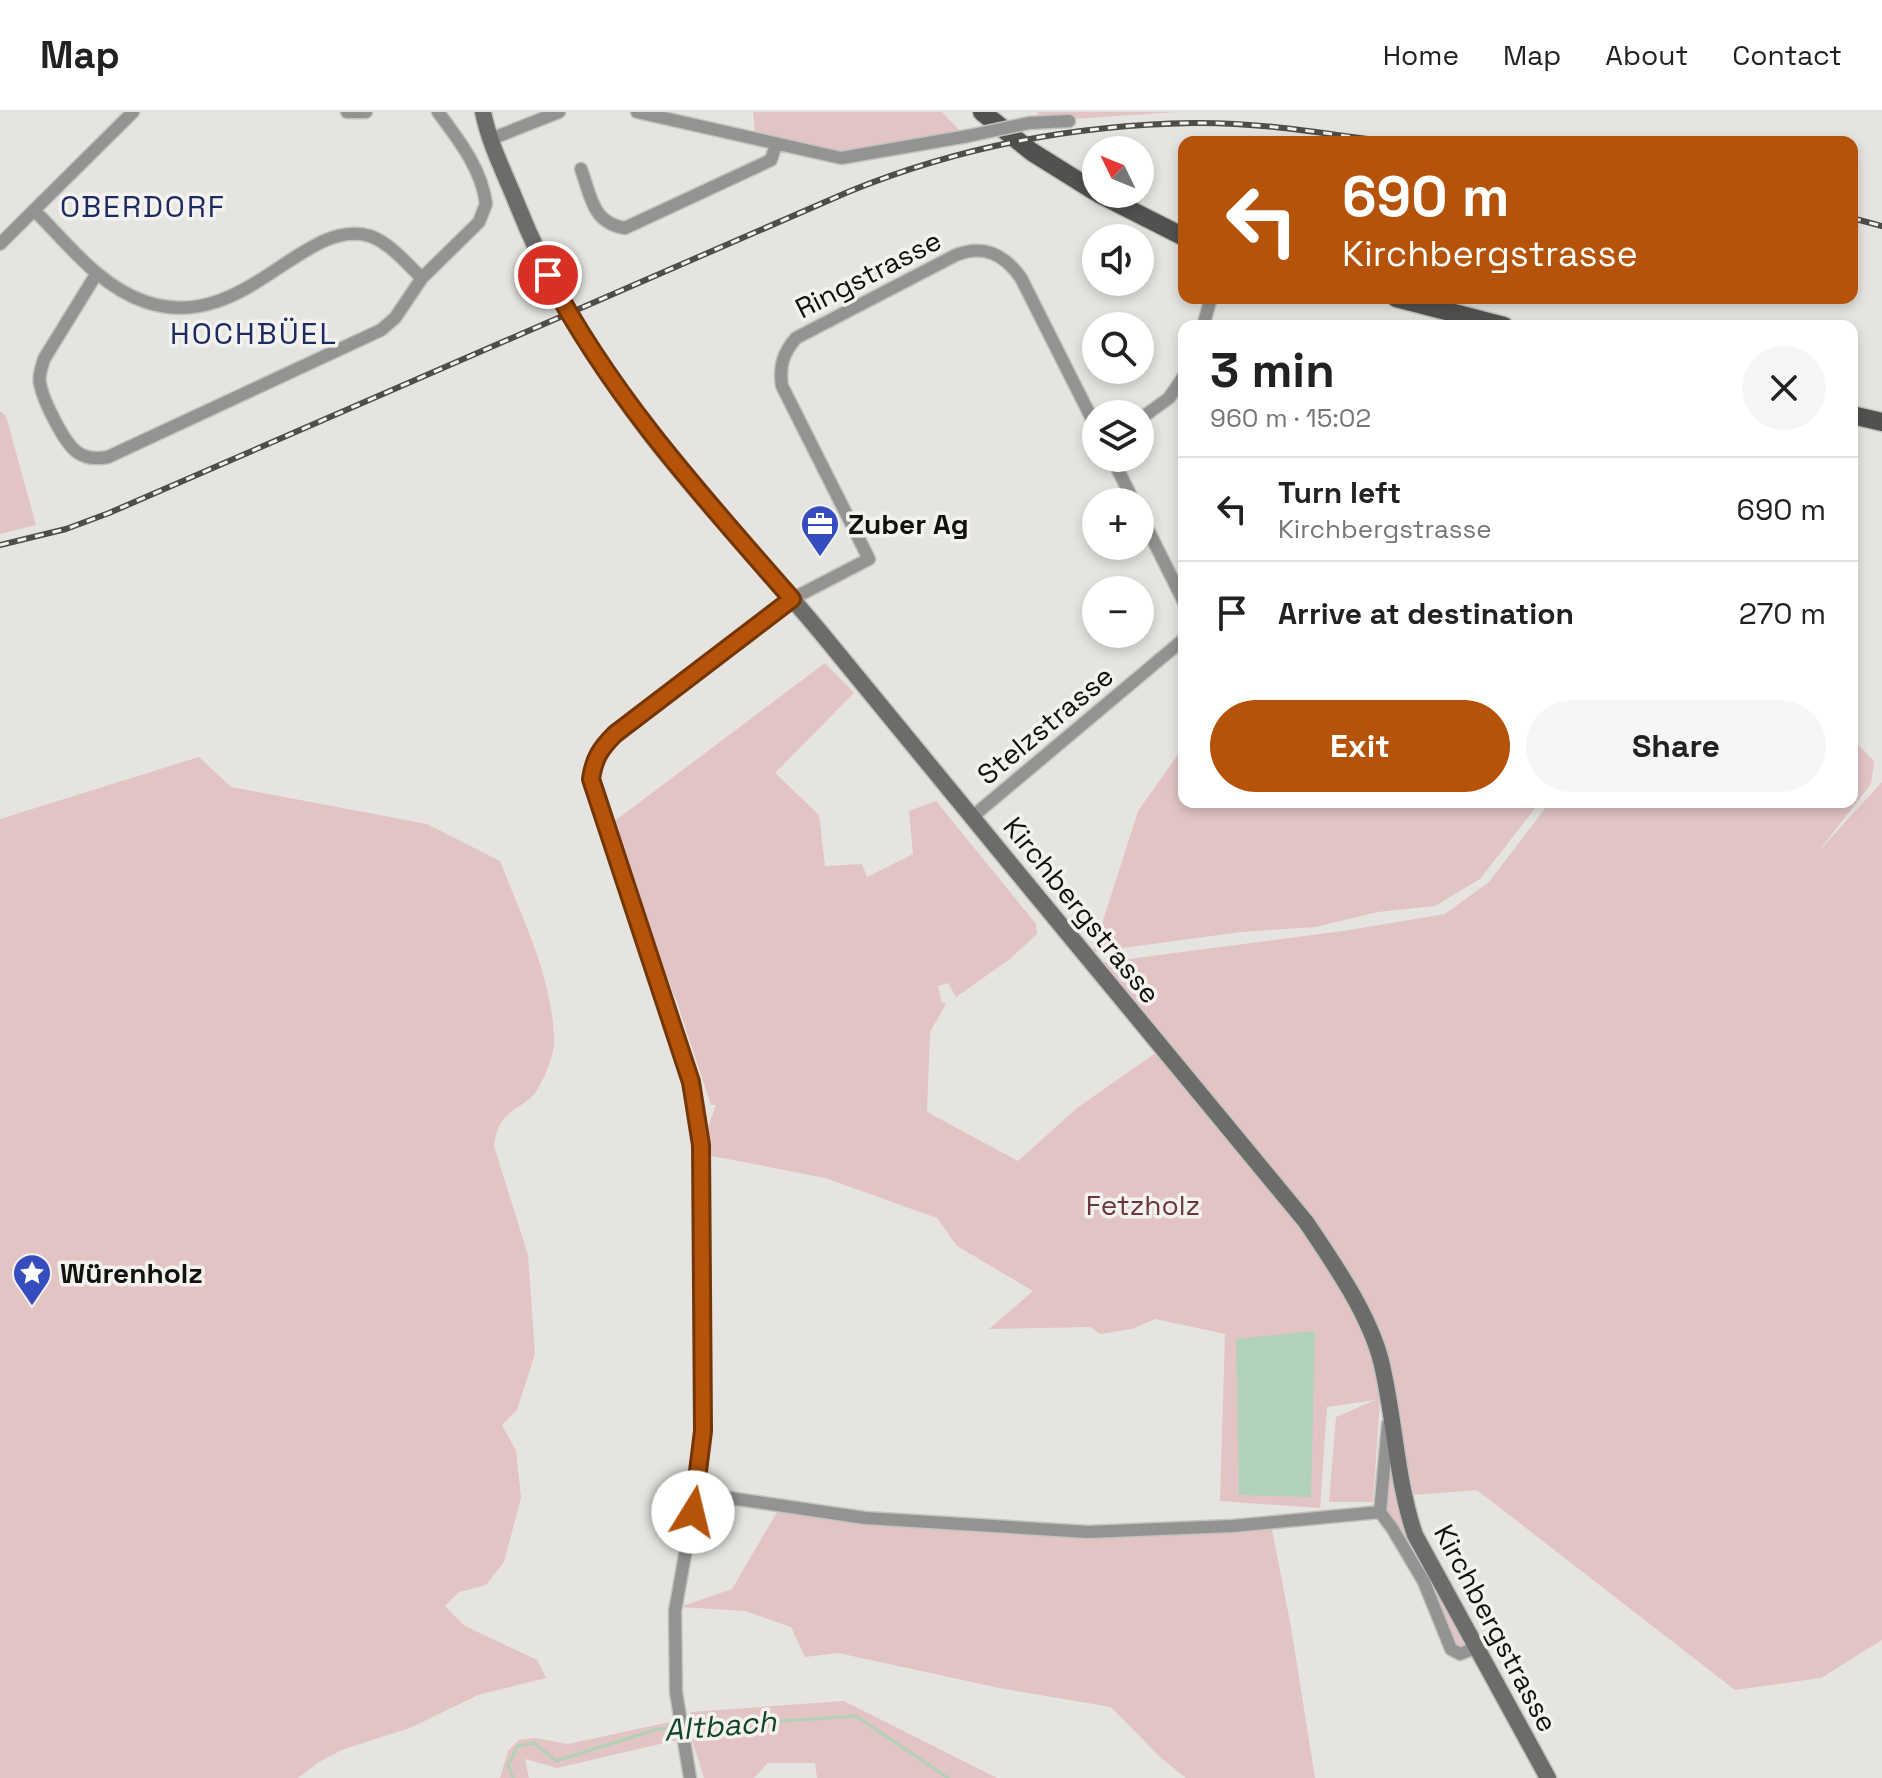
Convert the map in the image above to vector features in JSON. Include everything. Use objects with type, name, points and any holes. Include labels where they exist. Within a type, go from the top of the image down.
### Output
[{"type":"main road","points":[[982,112],[1032,152],[1082,183]]},
{"type":"main road","name":"Kirchbergstrasse","points":[[482,115],[548,275],[572,320],[651,435],[792,599],[1306,1222],[1339,1274],[1380,1359],[1407,1508],[1415,1535],[1548,1778]]},
{"type":"main road","points":[[1127,208],[1178,234]]},
{"type":"main road","points":[[1420,304],[1482,320]]},
{"type":"main road","points":[[1858,416],[1882,422]]},
{"type":"street","points":[[0,244],[133,112]]},
{"type":"street","points":[[347,112],[366,112]]},
{"type":"street","points":[[97,273],[44,359],[40,371],[40,385],[65,439],[77,453],[95,459],[120,452],[381,330],[395,318],[422,278],[479,222],[486,204],[485,194],[465,150],[438,112]]},
{"type":"street","points":[[491,139],[559,112]]},
{"type":"street","points":[[637,112],[841,158],[1029,123],[1069,121]]},
{"type":"street","points":[[581,169],[598,214],[608,225],[625,228],[771,160],[776,144]]},
{"type":"street","points":[[34,210],[97,273],[120,290],[146,302],[175,308],[207,306],[236,296],[324,241],[352,234],[382,242],[422,278]]},
{"type":"street","name":"Ringstrasse","points":[[792,599],[869,559],[782,386],[782,362],[786,350],[796,338],[956,255],[971,249],[997,254],[1010,263],[1021,278],[1082,400]]},
{"type":"street","points":[[1154,409],[1169,398],[1178,385]]},
{"type":"street","points":[[1154,542],[1178,590]]},
{"type":"street","points":[[690,1778],[676,1692],[675,1611],[696,1493],[703,1431],[701,1145],[691,1082],[591,779],[600,749],[615,734],[792,599]]},
{"type":"street","name":"Stelzstrasse","points":[[972,817],[1178,644]]},
{"type":"street","points":[[1390,1406],[1380,1512],[1424,1582],[1451,1649],[1460,1654],[1475,1648]]},
{"type":"street","points":[[696,1493],[865,1518],[1088,1532],[1233,1526],[1380,1512]]},
{"type":"green space","points":[[753,112],[942,112],[960,131],[840,152],[755,131]]},
{"type":"green space","points":[[1037,112],[1176,112],[1044,121]]},
{"type":"green space","points":[[0,411],[6,416],[36,525],[0,534]]},
{"type":"green space","name":"Fetzholz","points":[[825,663],[854,693],[775,773],[819,815],[825,866],[862,864],[867,877],[913,854],[909,811],[936,801],[1036,924],[1037,934],[1010,959],[956,997],[948,983],[938,986],[942,1002],[946,1004],[930,1032],[927,1112],[1018,1161],[1077,1108],[1157,1052],[1091,964],[1343,931],[1445,914],[1489,882],[1545,808],[1852,808],[1817,853],[1882,782],[1882,1640],[1821,1678],[1735,1690],[1477,1490],[1414,1495],[1393,1397],[1380,1399],[1373,1502],[1329,1502],[1336,1417],[1375,1400],[1327,1407],[1320,1508],[1220,1501],[1225,1334],[1155,1319],[1132,1329],[1100,1334],[1090,1327],[989,1329],[1033,1291],[957,1246],[937,1218],[825,1178],[712,1156],[705,1136],[716,1105],[711,1105],[678,1005],[608,826]]},
{"type":"green space","points":[[1858,745],[1874,761],[1871,784],[1858,801]]},
{"type":"green space","points":[[1178,754],[1178,808],[1535,808],[1480,879],[1435,906],[1378,912],[1315,927],[1241,932],[1093,952],[1138,811]]},
{"type":"green space","points":[[199,757],[231,787],[427,824],[500,861],[534,948],[548,992],[553,1050],[540,1085],[527,1101],[501,1122],[494,1146],[528,1255],[535,1354],[517,1410],[502,1425],[516,1451],[521,1498],[504,1562],[486,1585],[459,1592],[445,1606],[465,1626],[537,1660],[546,1678],[478,1695],[410,1728],[344,1749],[298,1778],[0,1778],[0,819]]},
{"type":"green space","points":[[1389,1430],[1393,1459],[1467,1643],[1464,1648],[1455,1645],[1389,1518],[1386,1506]]},
{"type":"green space","points":[[777,1512],[968,1531],[1128,1534],[1272,1530],[1315,1778],[1186,1778],[1162,1759],[1111,1707],[1004,1689],[838,1653],[805,1657],[791,1627],[745,1611],[680,1607],[732,1589]]},
{"type":"green space","points":[[844,1701],[997,1778],[817,1778],[815,1763],[768,1763],[754,1778],[704,1778],[692,1740],[697,1735],[690,1712]]},
{"type":"green space","points":[[674,1721],[677,1740],[557,1768],[525,1759],[529,1778],[500,1778],[508,1751],[519,1740],[535,1738],[568,1744]]},
{"type":"shaded area","points":[[1315,1331],[1311,1497],[1239,1495],[1236,1339]]},
{"type":"waterway","name":"Altbach","points":[[684,1728],[856,1716],[948,1778]]},
{"type":"waterway","name":"Altbach","points":[[513,1778],[508,1765],[518,1746],[534,1743],[556,1761],[658,1729],[676,1728]]},
{"type":"railway","points":[[0,545],[66,529],[109,513],[848,192],[932,163],[1017,141],[1104,128],[1149,125],[1242,124],[1343,136]]},
{"type":"railway","points":[[1858,220],[1882,226]]},
{"type":"place","name":"Zuber Ag","points":[[820,558]]},
{"type":"place","name":"Würenholz","points":[[32,1307]]},
{"type":"district","name":"OBERDORF","points":[[143,207]]},
{"type":"district","name":"HOCHBÜEL","points":[[254,334]]},
{"type":"route","points":[[548,275],[584,340],[651,435],[792,599],[615,734],[600,749],[591,779],[691,1082],[701,1145],[703,1431],[693,1512]]}]
